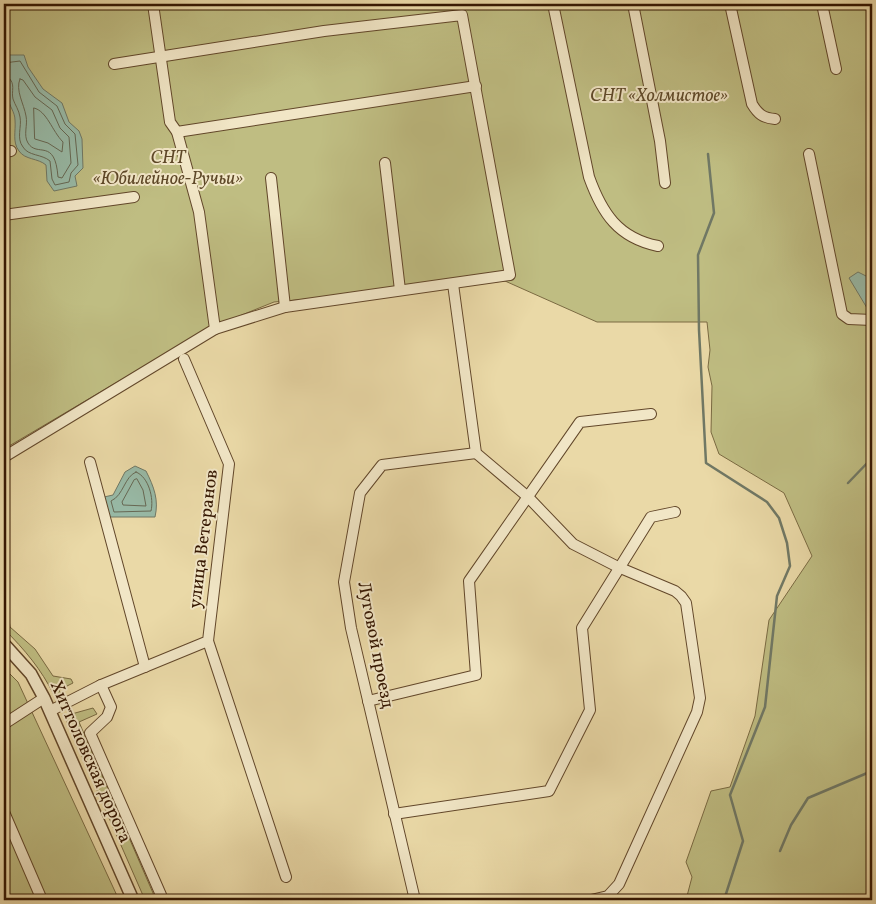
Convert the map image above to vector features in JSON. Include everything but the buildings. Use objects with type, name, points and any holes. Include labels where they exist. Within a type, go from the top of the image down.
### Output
[{"type":"street","points":[[153,4],[159,59],[170,122],[176,132],[199,212],[215,329]]},
{"type":"street","points":[[553,4],[589,177],[599,204],[625,233],[640,242],[658,246]]},
{"type":"street","points":[[633,4],[660,141],[665,183]]},
{"type":"street","points":[[730,4],[752,104],[757,113],[765,118],[775,119]]},
{"type":"street","points":[[822,4],[836,69]]},
{"type":"street","points":[[4,457],[215,329],[285,307],[510,275],[462,15],[324,31],[159,59],[114,64]]},
{"type":"street","points":[[176,132],[476,86]]},
{"type":"street","points":[[809,154],[842,314],[854,320],[872,320]]},
{"type":"street","points":[[385,163],[400,290]]},
{"type":"street","points":[[271,178],[285,307]]},
{"type":"street","points":[[4,215],[134,197]]},
{"type":"street","points":[[453,284],[476,453],[528,498],[573,544],[618,567],[675,591],[686,603],[700,698],[697,712],[620,884],[608,896],[591,900]]},
{"type":"street","name":"улица Ветеранов","points":[[184,360],[229,464],[208,641],[286,876]]},
{"type":"street","points":[[368,702],[476,675],[469,581],[580,422],[651,414]]},
{"type":"street","name":"Луговой проезд","points":[[415,900],[351,628],[344,582],[360,493],[382,466],[476,453]]},
{"type":"street","points":[[90,462],[145,666]]},
{"type":"street","points":[[394,814],[549,790],[590,710],[582,628],[618,567],[651,517],[675,512]]},
{"type":"street","points":[[50,711],[102,685],[208,641]]},
{"type":"street","name":"Хиттоловская дорога","points":[[4,644],[31,674],[44,698],[133,900]]},
{"type":"street","points":[[102,685],[111,707],[107,716],[90,733],[161,895]]},
{"type":"street","points":[[4,724],[44,698]]},
{"type":"street","points":[[4,812],[42,900]]},
{"type":"green space","points":[[4,4],[872,4],[872,900],[691,900],[687,896],[692,877],[686,862],[711,791],[730,787],[755,716],[769,620],[812,556],[784,493],[719,454],[711,432],[712,386],[708,367],[710,350],[707,322],[597,322],[505,281],[274,302],[207,329],[4,449]]},
{"type":"green space","points":[[4,605],[8,612],[10,627],[35,649],[53,676],[71,679],[73,683],[59,690],[63,698],[54,695],[32,660],[4,629]]},
{"type":"green space","points":[[4,668],[18,682],[119,900],[4,900]]},
{"type":"green space","points":[[93,708],[97,714],[79,722],[156,900],[145,900],[67,722],[68,715]]},
{"type":"water","points":[[8,55],[24,55],[28,67],[43,89],[62,103],[69,122],[79,131],[82,139],[83,168],[75,176],[77,186],[54,191],[47,181],[46,165],[25,156],[17,148],[15,117],[9,101],[7,83],[4,80],[4,60]]},
{"type":"water","points":[[858,272],[872,279],[872,312],[870,313],[849,278]]},
{"type":"water","points":[[135,466],[146,471],[151,483],[156,499],[155,517],[109,517],[104,497],[113,495],[125,472]]},
{"type":"waterway","points":[[708,154],[714,213],[698,255],[699,330],[706,463],[767,502],[779,518],[787,543],[790,566],[777,596],[765,707],[730,795],[743,841],[724,900]]},
{"type":"waterway","points":[[848,483],[872,458]]},
{"type":"waterway","points":[[780,851],[791,825],[808,798],[872,771]]},
{"type":"park label","name":"СНТ «Холмистое»","points":[[659,96]]},
{"type":"park label","name":"СНТ «Юбилейное-Ручьи»","points":[[168,168]]}]
